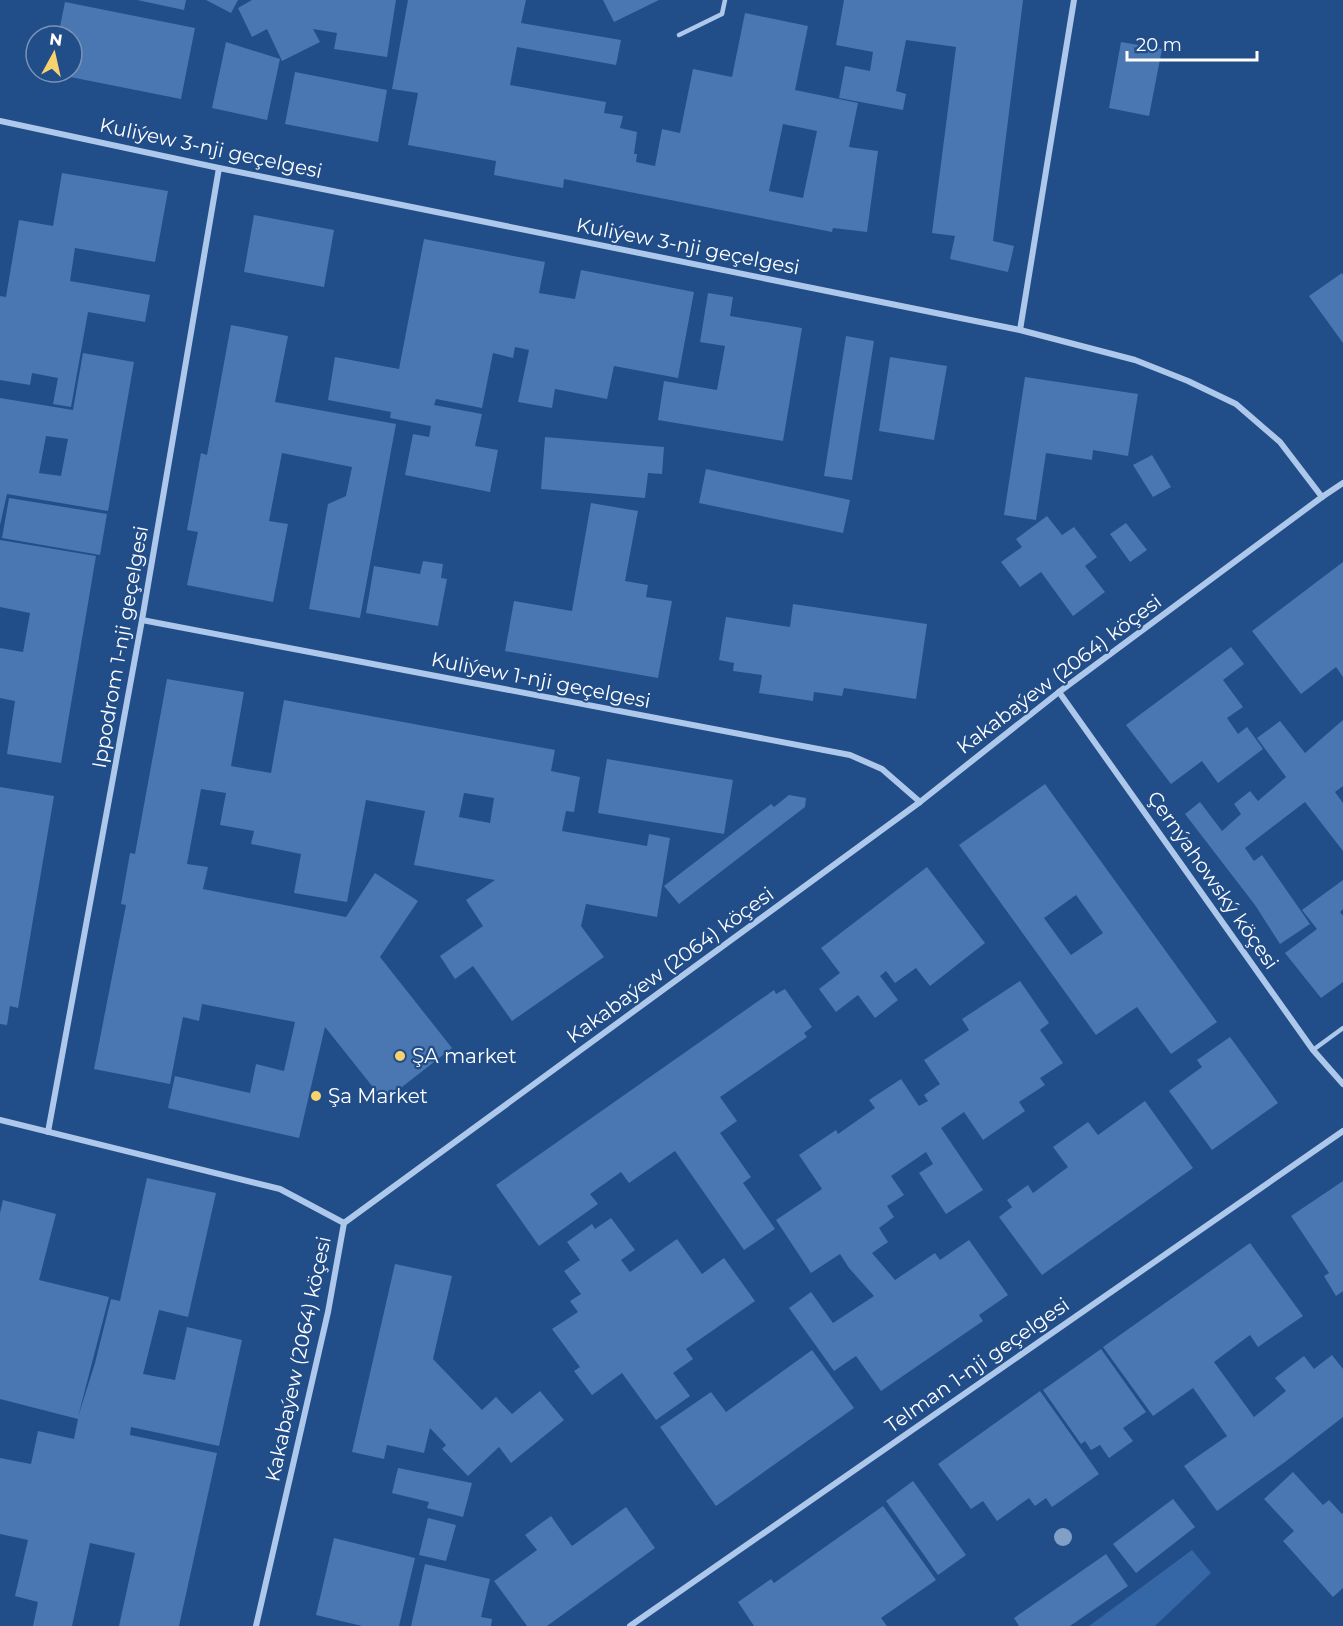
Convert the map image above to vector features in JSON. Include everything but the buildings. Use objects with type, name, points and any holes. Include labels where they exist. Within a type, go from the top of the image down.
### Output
[{"type":"street","points":[[1020,330],[1074,0]]},
{"type":"street","name":"Kuliýew 3-nji geçelgesi","points":[[0,121],[219,168],[1020,330],[1135,360],[1188,381],[1236,404],[1280,442],[1322,497]]},
{"type":"street","name":"Ippodrom 1-nji geçelgesi","points":[[48,1132],[142,620],[219,168]]},
{"type":"street","name":"Kakabaýew (2064) köçesi","points":[[256,1626],[328,1312],[344,1223],[921,802],[1059,692],[1343,483]]},
{"type":"street","name":"Kuliýew 1-nji geçelgesi","points":[[142,620],[850,755],[882,769],[921,802]]},
{"type":"street","name":"Çernýahowský köçesi","points":[[1059,692],[1313,1050],[1343,1084]]},
{"type":"street","points":[[0,1120],[280,1189],[344,1223]]},
{"type":"street","name":"Telman 1-nji geçelgesi","points":[[630,1626],[1343,1131]]},
{"type":"lane","points":[[679,35],[722,14],[725,0]]},
{"type":"lane","points":[[1313,1050],[1343,1028]]},
{"type":"shaded area","points":[[1192,1550],[1211,1573],[1155,1626],[1089,1626]]},
{"type":"place","name":"ŞA market","points":[[400,1056]]},
{"type":"place","name":"Şa Market","points":[[316,1096]]}]
